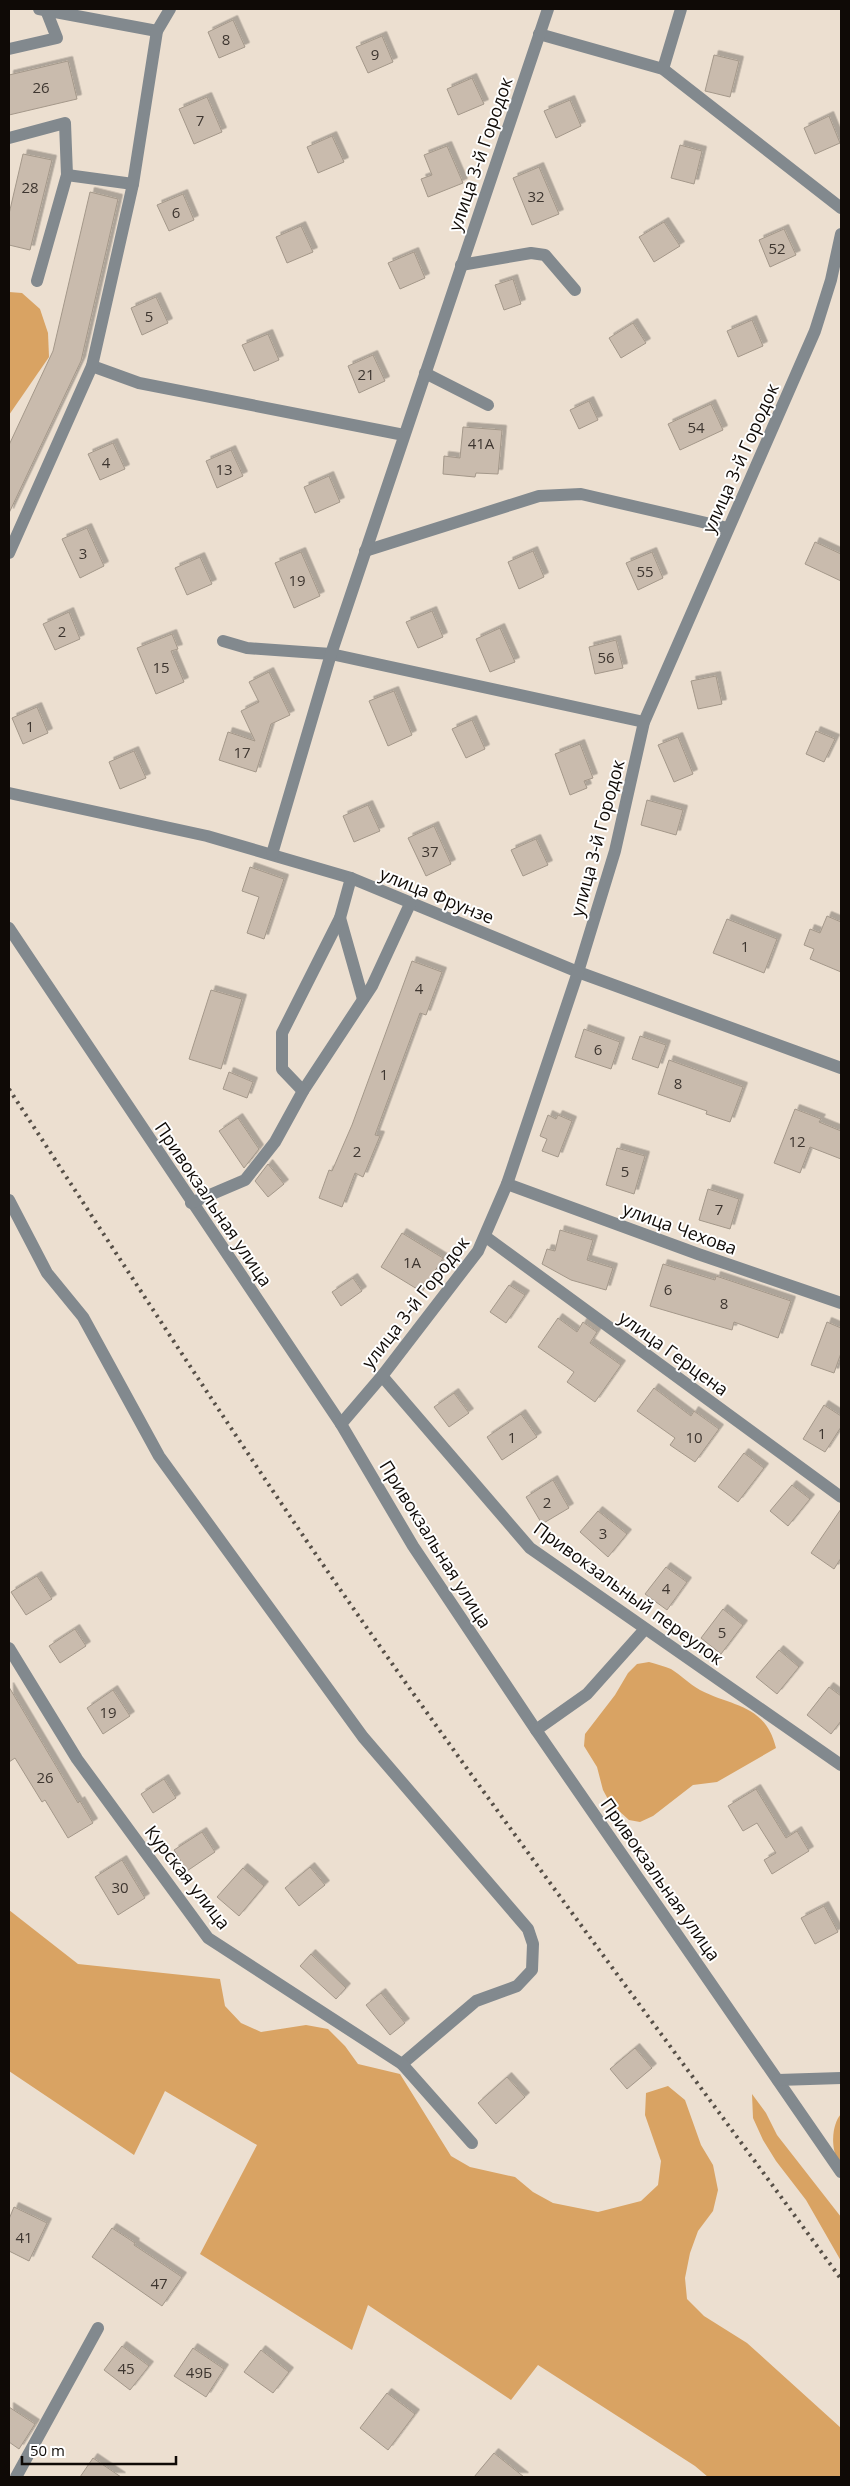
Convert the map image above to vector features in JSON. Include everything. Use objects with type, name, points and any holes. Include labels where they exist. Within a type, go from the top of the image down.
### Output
[{"type":"street","points":[[9,553],[92,366],[134,184],[157,31],[170,9]]},
{"type":"street","name":"улица 3-й Городок","points":[[272,854],[330,654],[548,9]]},
{"type":"street","points":[[663,69],[681,9]]},
{"type":"street","points":[[42,10],[157,31]]},
{"type":"street","points":[[9,49],[57,38],[42,10]]},
{"type":"street","points":[[539,34],[663,69],[841,208]]},
{"type":"street","points":[[9,138],[65,123],[67,175],[37,280]]},
{"type":"street","points":[[67,175],[134,184]]},
{"type":"street","name":"улица 3-й Городок","points":[[341,1424],[382,1376],[478,1251],[486,1237],[507,1184],[578,972],[615,850],[644,722],[816,331],[832,280],[841,241]]},
{"type":"street","points":[[461,265],[531,252],[545,255],[574,290]]},
{"type":"street","points":[[92,366],[139,383],[404,435]]},
{"type":"street","points":[[425,373],[488,405]]},
{"type":"street","points":[[365,551],[539,496],[581,494],[728,528]]},
{"type":"street","points":[[223,641],[247,648],[330,654],[644,722]]},
{"type":"street","name":"улица Фрунзе","points":[[9,793],[197,834],[351,878],[578,972],[841,1068]]},
{"type":"street","points":[[303,1091],[282,1069],[282,1034],[340,918],[351,878]]},
{"type":"street","points":[[192,1203],[245,1180],[275,1142],[303,1091],[372,986],[410,904]]},
{"type":"street","points":[[340,918],[363,999]]},
{"type":"street","name":"Привокзальная улица","points":[[9,928],[341,1424],[413,1546],[536,1730],[841,2172]]},
{"type":"street","name":"улица Чехова","points":[[507,1184],[698,1254],[841,1303]]},
{"type":"street","points":[[9,1200],[47,1273],[83,1316],[159,1456],[362,1737],[528,1929],[533,1944],[532,1970],[518,1986],[476,2001],[402,2064]]},
{"type":"street","name":"улица Герцена","points":[[486,1237],[841,1497]]},
{"type":"street","name":"Привокзальный переулок","points":[[382,1376],[530,1548],[841,1765]]},
{"type":"street","points":[[536,1730],[587,1694],[645,1629]]},
{"type":"street","name":"Курская улица","points":[[9,1648],[77,1759],[208,1938],[402,2064],[472,2143]]},
{"type":"street","points":[[778,2080],[841,2078]]},
{"type":"street","points":[[16,2477],[98,2328]]},
{"type":"shaded area","points":[[9,292],[22,293],[40,309],[48,333],[49,357],[9,415]]},
{"type":"shaded area","points":[[649,1662],[671,1669],[700,1690],[736,1704],[756,1715],[771,1734],[776,1748],[717,1782],[693,1785],[653,1816],[640,1822],[629,1820],[610,1803],[603,1790],[597,1767],[584,1746],[585,1734],[615,1695],[628,1673],[637,1664]]},
{"type":"shaded area","points":[[9,1910],[78,1964],[220,1979],[225,2006],[241,2023],[261,2032],[306,2025],[328,2029],[345,2046],[358,2064],[400,2074],[451,2156],[470,2167],[515,2177],[533,2192],[553,2203],[598,2212],[641,2201],[658,2185],[661,2161],[645,2115],[646,2093],[668,2086],[685,2100],[701,2145],[713,2165],[718,2190],[713,2211],[698,2231],[690,2253],[685,2278],[687,2299],[704,2316],[747,2343],[841,2428],[841,2477],[708,2477],[695,2466],[538,2365],[511,2400],[368,2305],[352,2350],[200,2254],[257,2145],[165,2091],[134,2155],[9,2071]]},
{"type":"shaded area","points":[[752,2094],[766,2113],[777,2135],[841,2217],[841,2261],[806,2200],[776,2161],[763,2140],[753,2118]]},
{"type":"shaded area","points":[[841,2114],[841,2165],[835,2154],[833,2139],[835,2125]]},
{"type":"building","points":[[233,20],[245,47],[219,58],[208,32]]},
{"type":"building","points":[[382,36],[393,62],[368,73],[356,47]]},
{"type":"building","points":[[714,55],[739,61],[730,97],[705,91]]},
{"type":"building","points":[[68,61],[77,99],[9,115],[9,75]]},
{"type":"building","points":[[472,78],[484,104],[458,115],[447,89]]},
{"type":"building","points":[[207,97],[222,132],[194,144],[179,109]]},
{"type":"building","points":[[570,100],[581,126],[556,138],[544,111]]},
{"type":"building","points":[[829,116],[840,143],[815,154],[804,128]]},
{"type":"building","points":[[332,136],[344,162],[318,173],[307,147]]},
{"type":"building","points":[[680,145],[702,151],[694,184],[671,178]]},
{"type":"building","points":[[447,146],[463,183],[428,197],[421,179],[432,175],[424,155]]},
{"type":"building","points":[[23,154],[52,160],[30,250],[9,245],[9,214]]},
{"type":"building","points":[[539,167],[559,214],[532,225],[513,178]]},
{"type":"building","points":[[90,192],[118,199],[81,361],[9,513],[9,445],[53,351]]},
{"type":"building","points":[[183,194],[194,220],[169,231],[157,205]]},
{"type":"building","points":[[664,222],[680,246],[654,262],[639,237]]},
{"type":"building","points":[[301,226],[313,252],[287,263],[276,237]]},
{"type":"building","points":[[784,229],[796,255],[770,267],[759,240]]},
{"type":"building","points":[[414,252],[425,278],[400,289],[388,263]]},
{"type":"building","points":[[513,279],[521,304],[504,310],[495,285]]},
{"type":"building","points":[[156,297],[168,323],[142,335],[131,308]]},
{"type":"building","points":[[752,320],[763,346],[738,357],[727,331]]},
{"type":"building","points":[[633,323],[646,343],[621,358],[609,338]]},
{"type":"building","points":[[268,334],[279,360],[254,371],[242,345]]},
{"type":"building","points":[[373,355],[385,381],[359,393],[348,366]]},
{"type":"building","points":[[589,401],[598,420],[579,429],[570,410]]},
{"type":"building","points":[[711,404],[723,430],[680,450],[668,424]]},
{"type":"building","points":[[463,427],[502,430],[498,474],[476,473],[475,477],[443,474],[444,456],[460,458]]},
{"type":"building","points":[[113,443],[125,469],[100,480],[88,454]]},
{"type":"building","points":[[231,450],[243,476],[217,488],[206,461]]},
{"type":"building","points":[[329,476],[340,502],[315,513],[304,487]]},
{"type":"building","points":[[87,528],[104,566],[80,578],[62,539]]},
{"type":"building","points":[[815,542],[841,554],[841,581],[805,564]]},
{"type":"building","points":[[533,551],[544,577],[519,589],[508,562]]},
{"type":"building","points":[[301,552],[320,596],[294,608],[275,563]]},
{"type":"building","points":[[652,552],[663,578],[638,590],[626,563]]},
{"type":"building","points":[[200,557],[212,584],[187,595],[175,568]]},
{"type":"building","points":[[432,611],[443,637],[418,648],[406,622]]},
{"type":"building","points":[[69,612],[80,639],[55,650],[43,624]]},
{"type":"building","points":[[500,628],[515,662],[490,672],[476,639]]},
{"type":"building","points":[[172,634],[178,649],[171,651],[184,682],[156,694],[137,648]]},
{"type":"building","points":[[616,640],[623,668],[595,674],[589,647]]},
{"type":"building","points":[[269,672],[290,715],[271,724],[256,772],[219,760],[228,732],[255,741],[241,711],[259,702],[249,682]]},
{"type":"building","points":[[716,676],[722,704],[698,709],[691,681]]},
{"type":"building","points":[[394,691],[412,735],[388,746],[369,701]]},
{"type":"building","points":[[37,707],[48,733],[23,744],[12,718]]},
{"type":"building","points":[[472,720],[485,749],[466,758],[452,729]]},
{"type":"building","points":[[816,731],[835,739],[824,762],[806,754]]},
{"type":"building","points":[[678,737],[693,774],[674,782],[658,745]]},
{"type":"building","points":[[580,744],[593,778],[584,781],[587,788],[570,795],[555,754]]},
{"type":"building","points":[[134,751],[146,778],[120,789],[109,762]]},
{"type":"building","points":[[647,800],[683,810],[676,835],[641,825]]},
{"type":"building","points":[[368,805],[380,831],[354,842],[343,816]]},
{"type":"building","points":[[434,826],[451,864],[426,876],[408,838]]},
{"type":"building","points":[[536,839],[548,865],[523,876],[511,850]]},
{"type":"building","points":[[250,867],[284,879],[264,939],[247,933],[259,897],[242,891]]},
{"type":"building","points":[[827,916],[841,922],[841,972],[810,959],[814,949],[804,945],[810,929],[820,933]]},
{"type":"building","points":[[727,919],[777,939],[764,973],[713,953]]},
{"type":"building","points":[[412,961],[442,972],[426,1015],[420,1013],[375,1135],[380,1136],[363,1177],[355,1173],[342,1207],[319,1198],[329,1170],[332,1171],[352,1125]]},
{"type":"building","points":[[211,990],[242,999],[221,1069],[189,1059]]},
{"type":"building","points":[[584,1029],[620,1042],[611,1069],[575,1057]]},
{"type":"building","points":[[640,1036],[666,1045],[658,1068],[632,1059]]},
{"type":"building","points":[[669,1060],[743,1087],[730,1122],[706,1114],[707,1111],[658,1094]]},
{"type":"building","points":[[229,1072],[253,1082],[247,1098],[223,1089]]},
{"type":"building","points":[[795,1109],[821,1119],[819,1122],[841,1131],[841,1159],[810,1147],[800,1173],[774,1163]]},
{"type":"building","points":[[548,1115],[556,1119],[558,1115],[572,1121],[558,1157],[542,1151],[547,1139],[540,1136]]},
{"type":"building","points":[[238,1118],[259,1149],[244,1168],[219,1131]]},
{"type":"building","points":[[617,1148],[645,1156],[634,1194],[606,1185]]},
{"type":"building","points":[[268,1164],[284,1184],[268,1197],[255,1181]]},
{"type":"building","points":[[708,1189],[739,1199],[730,1229],[699,1220]]},
{"type":"building","points":[[560,1230],[593,1240],[587,1260],[613,1268],[606,1290],[571,1280],[542,1264],[547,1249],[555,1251]]},
{"type":"building","points":[[402,1233],[443,1258],[422,1292],[381,1267]]},
{"type":"building","points":[[663,1264],[715,1280],[716,1276],[791,1301],[778,1338],[734,1322],[732,1330],[650,1306]]},
{"type":"building","points":[[353,1278],[362,1291],[341,1306],[332,1292]]},
{"type":"building","points":[[509,1285],[525,1295],[506,1323],[490,1312]]},
{"type":"building","points":[[558,1318],[577,1332],[583,1322],[597,1332],[590,1343],[621,1365],[595,1402],[567,1382],[574,1372],[538,1347]]},
{"type":"building","points":[[827,1322],[841,1328],[841,1353],[834,1373],[811,1365]]},
{"type":"building","points":[[654,1388],[691,1416],[694,1411],[719,1429],[695,1462],[670,1445],[675,1438],[637,1411]]},
{"type":"building","points":[[454,1393],[469,1413],[449,1427],[434,1407]]},
{"type":"building","points":[[824,1405],[841,1416],[841,1427],[825,1452],[803,1439]]},
{"type":"building","points":[[521,1414],[537,1437],[502,1460],[487,1437]]},
{"type":"building","points":[[744,1453],[764,1468],[738,1502],[718,1487]]},
{"type":"building","points":[[553,1480],[569,1508],[542,1524],[526,1497]]},
{"type":"building","points":[[792,1485],[810,1499],[788,1526],[770,1511]]},
{"type":"building","points":[[841,1509],[841,1558],[834,1569],[811,1553]]},
{"type":"building","points":[[598,1511],[627,1534],[608,1557],[580,1532]]},
{"type":"building","points":[[666,1567],[687,1582],[667,1610],[645,1594]]},
{"type":"building","points":[[37,1576],[52,1599],[26,1615],[11,1592]]},
{"type":"building","points":[[723,1609],[743,1625],[721,1654],[701,1638]]},
{"type":"building","points":[[75,1629],[86,1646],[60,1663],[49,1646]]},
{"type":"building","points":[[779,1650],[799,1667],[777,1694],[756,1677]]},
{"type":"building","points":[[9,1687],[78,1803],[80,1801],[93,1823],[68,1838],[45,1800],[42,1802],[15,1758],[9,1762]]},
{"type":"building","points":[[829,1687],[841,1696],[841,1721],[831,1734],[807,1715]]},
{"type":"building","points":[[113,1690],[130,1716],[103,1734],[87,1708]]},
{"type":"building","points":[[164,1779],[176,1798],[153,1813],[141,1794]]},
{"type":"building","points":[[756,1789],[786,1838],[797,1831],[809,1851],[772,1874],[764,1860],[776,1853],[757,1823],[743,1831],[728,1806]]},
{"type":"building","points":[[202,1832],[215,1852],[187,1871],[174,1850]]},
{"type":"building","points":[[122,1860],[145,1898],[118,1915],[95,1877]]},
{"type":"building","points":[[310,1867],[325,1885],[299,1906],[285,1888]]},
{"type":"building","points":[[243,1868],[264,1886],[239,1916],[217,1897]]},
{"type":"building","points":[[824,1906],[838,1932],[815,1944],[801,1918]]},
{"type":"building","points":[[311,1954],[346,1988],[336,1999],[300,1966]]},
{"type":"building","points":[[381,1993],[405,2023],[390,2035],[366,2005]]},
{"type":"building","points":[[635,2048],[652,2068],[627,2089],[610,2069]]},
{"type":"building","points":[[507,2077],[525,2097],[496,2124],[478,2103]]},
{"type":"building","points":[[14,2207],[47,2223],[29,2261],[9,2251],[9,2219]]},
{"type":"building","points":[[112,2228],[182,2277],[162,2306],[92,2257]]},
{"type":"building","points":[[122,2346],[149,2366],[130,2390],[104,2370]]},
{"type":"building","points":[[193,2348],[224,2369],[206,2397],[174,2376]]},
{"type":"building","points":[[261,2350],[289,2372],[273,2393],[244,2372]]},
{"type":"building","points":[[387,2393],[415,2414],[388,2450],[360,2428]]},
{"type":"building","points":[[9,2407],[35,2424],[19,2449],[9,2442]]},
{"type":"building","points":[[494,2453],[524,2477],[474,2477]]},
{"type":"building","points":[[93,2458],[121,2477],[80,2477]]},
{"type":"railway","points":[[9,1089],[231,1428],[371,1634],[841,2279]]}]
